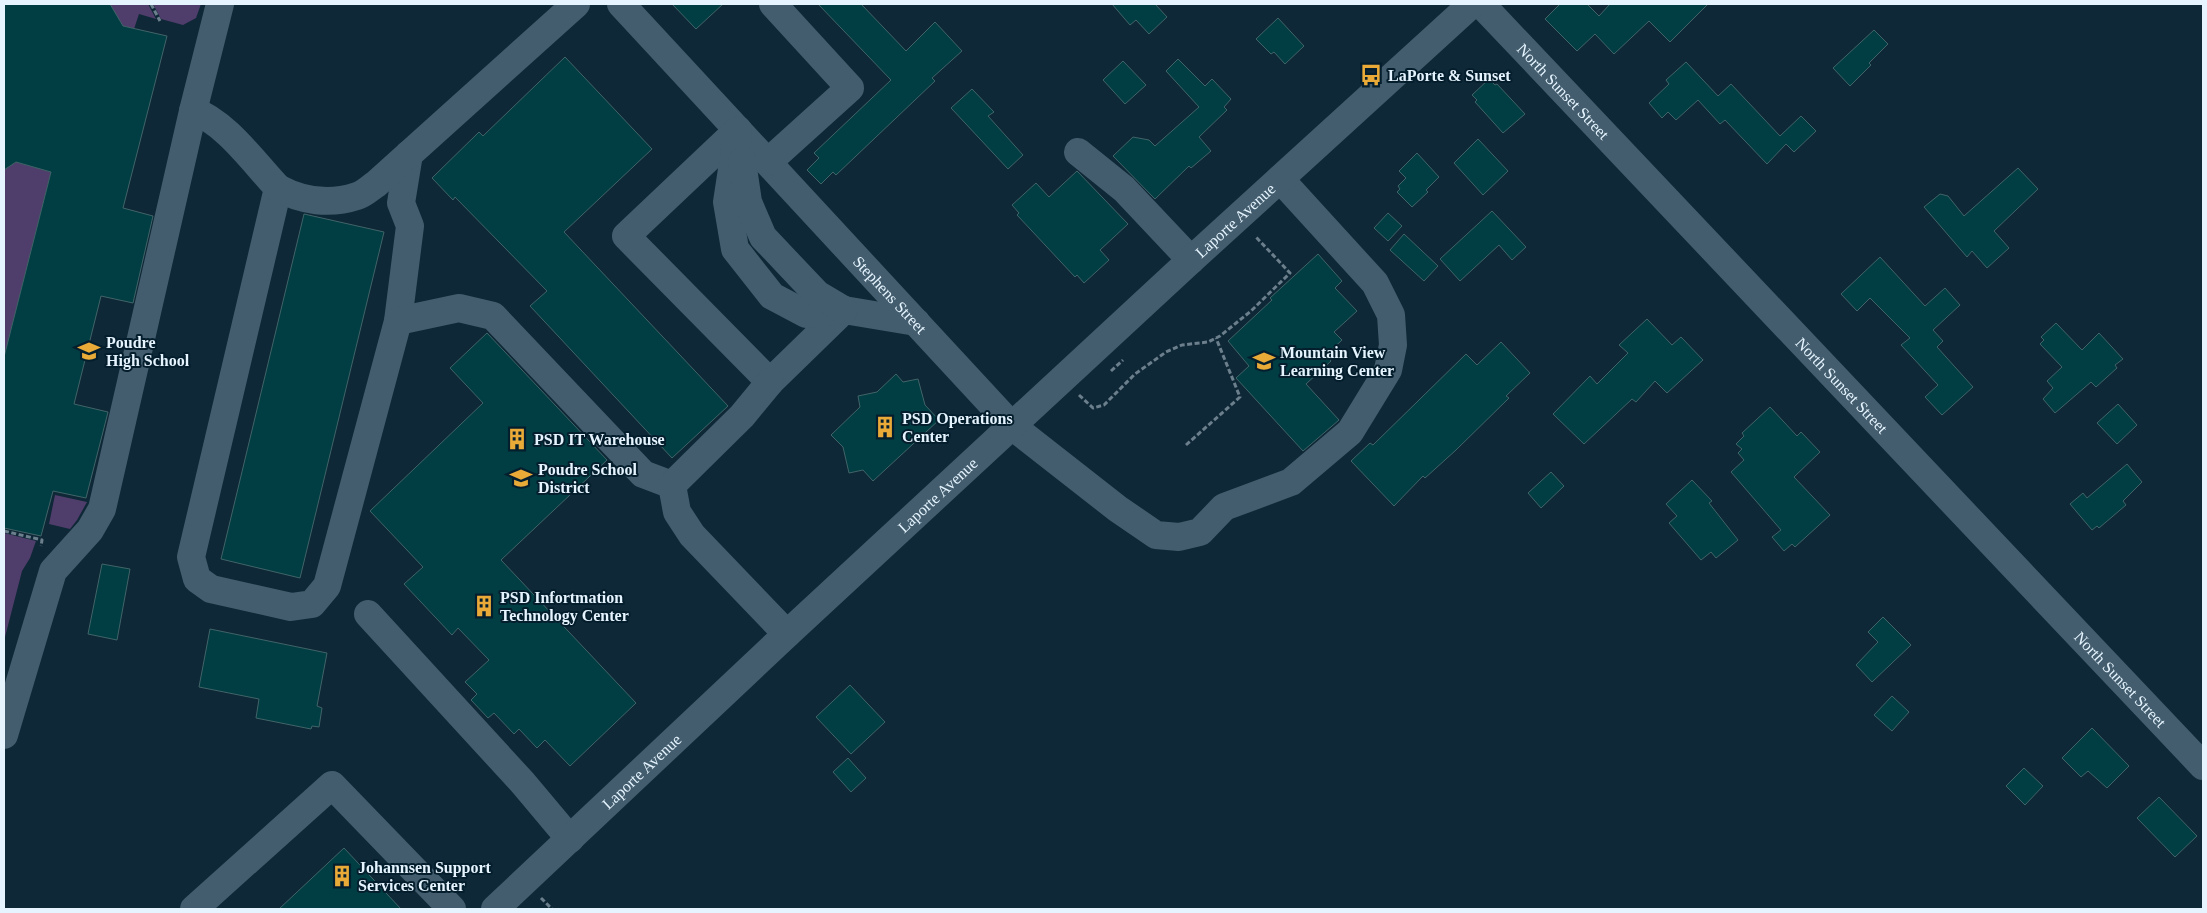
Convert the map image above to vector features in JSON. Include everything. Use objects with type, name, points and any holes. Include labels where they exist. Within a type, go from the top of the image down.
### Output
[{"type":"street","points":[[4,735],[53,571],[90,530],[102,509],[193,111],[220,4]]},
{"type":"street","points":[[193,111],[206,115],[227,133],[278,188],[297,198],[328,201],[358,196],[376,184],[576,4]]},
{"type":"street","name":"Stephens Street","points":[[620,4],[1012,426],[1156,535],[1179,537],[1200,532],[1224,506],[1291,482],[1332,450],[1350,432],[1388,370],[1393,345],[1391,315],[1375,283],[1280,179]]},
{"type":"street","points":[[768,162],[850,88],[773,4]]},
{"type":"street","name":"Laporte Avenue","points":[[495,909],[787,634],[1191,260],[1472,4]]},
{"type":"street","name":"North Sunset Street","points":[[1481,4],[2203,766]]},
{"type":"street","points":[[738,130],[748,202],[763,236],[817,294],[844,310],[916,322]]},
{"type":"street","points":[[738,130],[626,236],[770,382]]},
{"type":"street","points":[[1078,152],[1124,189],[1191,260]]},
{"type":"street","points":[[278,188],[191,557],[197,579],[211,590],[291,607],[312,604],[327,586],[398,321],[410,226],[401,203],[409,154]]},
{"type":"street","points":[[398,321],[460,308],[493,316],[643,474],[672,485]]},
{"type":"street","points":[[672,485],[742,416],[770,382],[844,310]]},
{"type":"street","points":[[672,485],[677,512],[692,535],[787,634]]},
{"type":"street","points":[[368,614],[523,783],[570,838]]},
{"type":"street","points":[[194,909],[332,785],[452,909]]},
{"type":"path","points":[[151,4],[160,21]]},
{"type":"path","points":[[1079,394],[1094,408],[1104,405],[1135,374],[1166,352],[1182,345],[1208,342],[1244,317],[1290,273],[1255,236]]},
{"type":"path","points":[[1186,445],[1240,397],[1216,338]]},
{"type":"path","points":[[4,530],[42,540],[41,546]]},
{"type":"shaded area","points":[[110,4],[148,4],[156,19],[139,14],[134,29],[123,26]]},
{"type":"shaded area","points":[[153,4],[201,4],[196,18],[183,25],[161,19]]},
{"type":"shaded area","points":[[16,162],[51,172],[4,357],[4,170]]},
{"type":"shaded area","points":[[55,495],[87,502],[70,529],[49,524]]},
{"type":"shaded area","points":[[4,533],[36,541],[30,558],[22,571],[4,641]]},
{"type":"building","points":[[4,4],[110,4],[123,26],[167,36],[123,208],[153,216],[133,303],[101,296],[74,404],[108,412],[106,420],[86,498],[53,491],[41,536],[4,528],[4,357],[51,172],[16,162],[4,170]]},
{"type":"building","points":[[672,4],[723,4],[696,29]]},
{"type":"building","points":[[818,4],[861,4],[906,51],[935,22],[962,51],[932,78],[935,81],[836,175],[833,172],[821,184],[807,170],[819,158],[814,153],[891,80]]},
{"type":"building","points":[[1112,4],[1155,4],[1167,17],[1149,34],[1136,20],[1130,25]]},
{"type":"building","points":[[1560,4],[1587,4],[1599,16],[1610,4],[1708,4],[1670,42],[1649,21],[1614,54],[1595,34],[1577,51],[1545,19]]},
{"type":"building","points":[[1278,18],[1304,46],[1285,64],[1274,52],[1271,54],[1256,39]]},
{"type":"building","points":[[1874,30],[1888,44],[1850,86],[1833,68]]},
{"type":"building","points":[[565,57],[652,149],[564,232],[728,406],[672,458],[530,306],[547,291],[455,197],[453,200],[432,178],[479,132],[483,136]]},
{"type":"building","points":[[1178,59],[1205,86],[1212,79],[1231,99],[1224,107],[1227,110],[1199,137],[1211,151],[1191,168],[1189,166],[1155,199],[1113,156],[1133,137],[1149,140],[1155,146],[1199,107],[1166,71]]},
{"type":"building","points":[[1123,61],[1146,85],[1125,104],[1103,80]]},
{"type":"building","points":[[1686,62],[1718,96],[1731,84],[1780,136],[1801,116],[1816,131],[1794,152],[1786,144],[1767,164],[1725,120],[1720,124],[1698,100],[1676,120],[1668,112],[1662,118],[1649,103],[1669,84],[1666,80]]},
{"type":"building","points":[[1489,79],[1495,85],[1497,84],[1525,114],[1503,133],[1475,102],[1477,100],[1472,95]]},
{"type":"building","points":[[972,89],[994,112],[988,116],[1023,155],[1008,169],[951,108]]},
{"type":"building","points":[[1478,139],[1508,171],[1483,195],[1454,163]]},
{"type":"building","points":[[1417,153],[1439,177],[1426,190],[1428,192],[1412,207],[1397,192],[1400,189],[1398,186],[1406,178],[1399,171]]},
{"type":"building","points":[[2018,168],[2038,189],[1994,231],[2009,248],[1987,268],[1972,251],[1967,257],[1924,207],[1940,194],[1948,196],[1964,216]]},
{"type":"building","points":[[1077,171],[1128,224],[1100,250],[1109,260],[1084,283],[1077,275],[1075,277],[1017,215],[1019,213],[1012,205],[1036,183],[1049,197]]},
{"type":"building","points":[[1492,211],[1526,247],[1512,260],[1499,245],[1460,281],[1440,259]]},
{"type":"building","points":[[1388,213],[1402,226],[1388,241],[1374,228]]},
{"type":"building","points":[[304,214],[384,232],[300,578],[221,559]]},
{"type":"building","points":[[1404,234],[1438,266],[1424,281],[1390,250]]},
{"type":"building","points":[[1318,254],[1342,281],[1335,288],[1357,311],[1334,332],[1342,340],[1326,355],[1331,361],[1306,384],[1339,420],[1303,451],[1236,378],[1249,366],[1228,341],[1272,300],[1270,298]]},
{"type":"building","points":[[1880,257],[1925,306],[1945,288],[1960,305],[1933,330],[1943,341],[1937,347],[1973,387],[1942,415],[1925,397],[1938,385],[1901,345],[1910,338],[1870,298],[1857,311],[1841,294]]},
{"type":"building","points":[[1647,319],[1672,345],[1681,337],[1703,360],[1667,393],[1655,381],[1636,402],[1632,399],[1584,444],[1553,414],[1590,376],[1597,384],[1628,353],[1619,345]]},
{"type":"building","points":[[2056,323],[2082,350],[2099,333],[2123,359],[2115,365],[2117,368],[2096,387],[2091,382],[2055,413],[2043,399],[2053,388],[2047,381],[2062,367],[2040,344],[2044,340],[2041,337]]},
{"type":"building","points":[[487,333],[607,460],[501,560],[636,703],[570,766],[545,740],[537,748],[519,729],[514,734],[494,713],[488,718],[471,700],[477,694],[465,682],[489,660],[458,628],[452,635],[404,584],[423,567],[370,511],[483,403],[450,368]]},
{"type":"building","points":[[1501,342],[1530,373],[1506,396],[1509,398],[1456,450],[1425,478],[1423,476],[1394,506],[1351,461],[1370,443],[1373,445],[1466,354],[1477,365]]},
{"type":"building","name":"PSD Operations Center","points":[[896,374],[903,382],[918,379],[925,405],[939,420],[873,481],[863,470],[849,473],[843,447],[831,435],[860,407],[858,396],[877,392]]},
{"type":"building","points":[[2118,404],[2137,425],[2117,444],[2097,423]]},
{"type":"building","points":[[1770,407],[1797,436],[1801,432],[1820,452],[1794,477],[1830,515],[1795,547],[1792,544],[1784,551],[1772,537],[1781,530],[1731,472],[1744,460],[1738,453],[1742,449],[1736,444],[1744,436],[1742,433]]},
{"type":"building","points":[[2127,464],[2142,482],[2123,501],[2126,505],[2099,528],[2097,526],[2092,530],[2070,504],[2083,493],[2087,498]]},
{"type":"building","points":[[1551,472],[1564,486],[1541,508],[1528,493]]},
{"type":"building","points":[[1692,480],[1712,501],[1709,503],[1738,540],[1716,558],[1711,552],[1701,560],[1669,523],[1677,516],[1666,504]]},
{"type":"building","points":[[102,564],[130,569],[117,640],[88,634]]},
{"type":"building","points":[[1883,617],[1911,645],[1872,682],[1856,665],[1878,642],[1868,632]]},
{"type":"building","points":[[210,629],[327,653],[317,706],[322,708],[319,727],[312,726],[311,729],[256,718],[259,699],[199,687]]},
{"type":"building","points":[[850,685],[885,722],[851,754],[816,717]]},
{"type":"building","points":[[1892,696],[1909,712],[1892,731],[1874,715]]},
{"type":"building","points":[[2092,728],[2129,766],[2107,788],[2088,771],[2081,777],[2062,758]]},
{"type":"building","points":[[848,758],[866,778],[851,792],[833,772]]},
{"type":"building","points":[[2024,768],[2043,786],[2025,805],[2006,786]]},
{"type":"building","points":[[2159,797],[2197,836],[2175,857],[2137,818]]},
{"type":"building","name":"Johannsen Support Services Center","points":[[344,848],[401,909],[279,909]]},
{"type":"place","name":"LaPorte & Sunset","points":[[1371,75]]},
{"type":"place","name":"Poudre High School","points":[[89,351]]},
{"type":"place","name":"Mountain View Learning Center","points":[[1264,361]]},
{"type":"place","name":"PSD Operations Center","points":[[885,427]]},
{"type":"place","name":"PSD IT Warehouse","points":[[517,439]]},
{"type":"place","name":"Poudre School District","points":[[521,478]]},
{"type":"place","name":"PSD Infortmation Technology Center","points":[[484,606]]},
{"type":"place","name":"Johannsen Support Services Center","points":[[342,876]]}]
